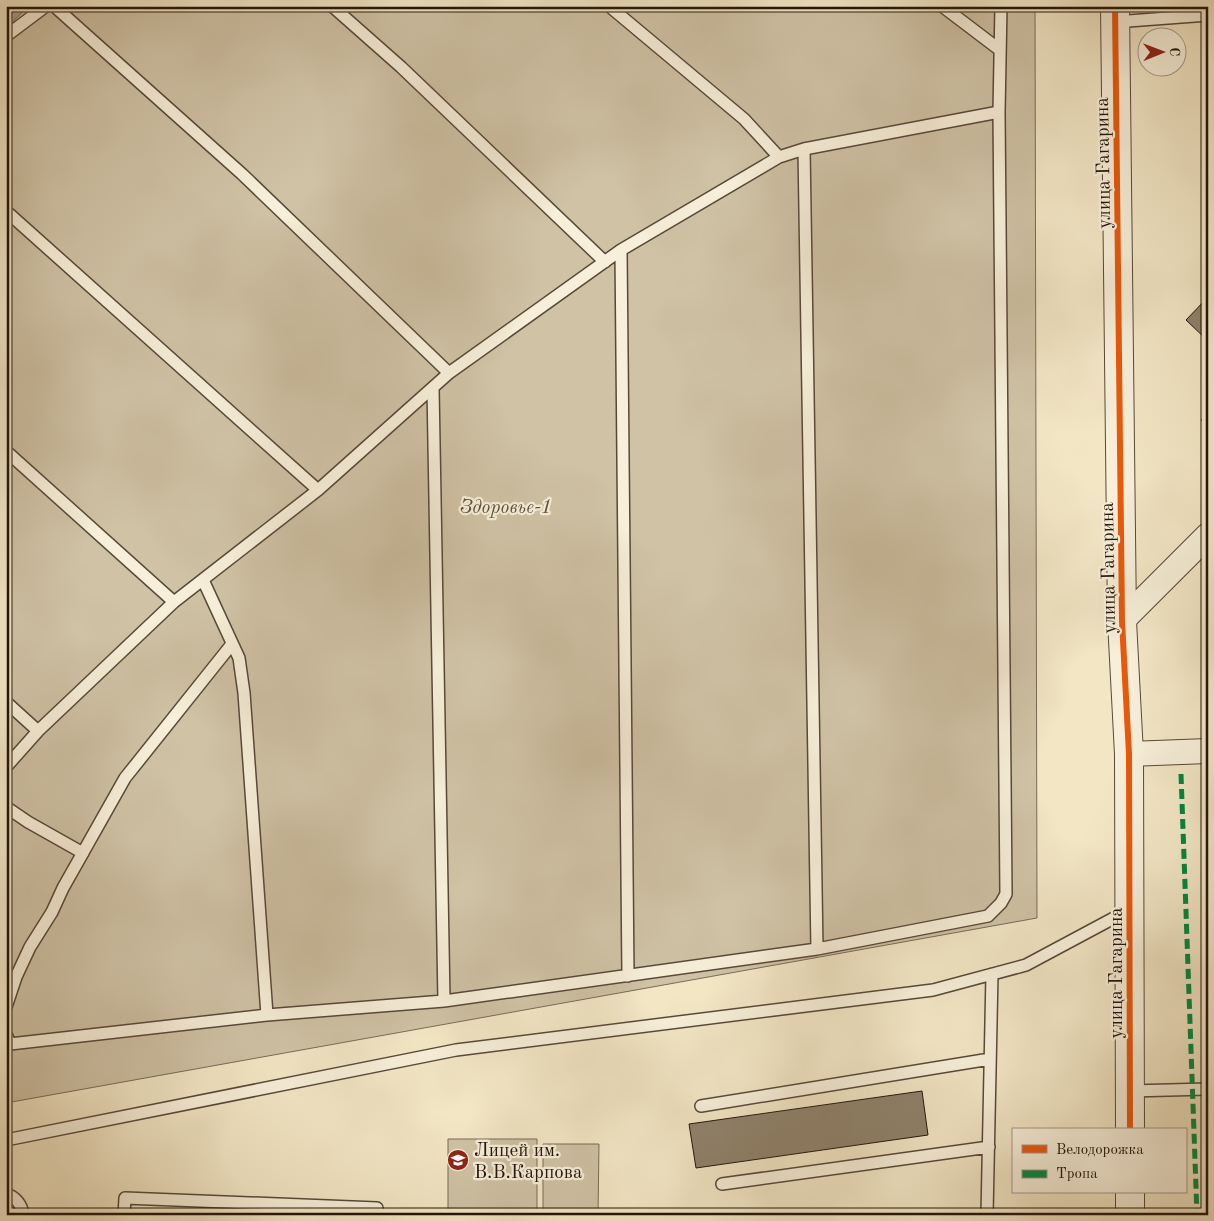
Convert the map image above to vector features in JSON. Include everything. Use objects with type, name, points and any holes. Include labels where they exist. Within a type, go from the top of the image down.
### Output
[{"type":"street","name":"улица Гагарина","points":[[1115,14],[1122,621],[1129,754],[1130,1128]]},
{"type":"street","points":[[1122,621],[1208,535]]},
{"type":"street","points":[[1129,754],[1208,752]]},
{"type":"street","points":[[1130,1194],[1130,1215]]},
{"type":"lane","points":[[6,36],[46,6]]},
{"type":"lane","points":[[54,6],[242,174],[449,373]]},
{"type":"lane","points":[[332,6],[401,67],[605,262]]},
{"type":"lane","points":[[609,6],[744,118],[779,157]]},
{"type":"lane","points":[[942,6],[1000,50]]},
{"type":"lane","points":[[6,1034],[10,1044],[267,1015],[444,1001],[817,949],[988,916],[1001,903],[1006,894],[999,112],[1001,6]]},
{"type":"lane","points":[[1115,14],[1208,15]]},
{"type":"lane","points":[[6,767],[38,731],[174,602],[318,490],[449,373],[621,250],[779,157],[804,149],[999,112]]},
{"type":"lane","points":[[804,149],[817,949]]},
{"type":"lane","points":[[6,211],[318,490]]},
{"type":"lane","points":[[621,250],[628,976]]},
{"type":"lane","points":[[433,388],[444,1001]]},
{"type":"lane","points":[[6,451],[174,602]]},
{"type":"lane","points":[[202,580],[239,658],[244,693],[267,1015]]},
{"type":"lane","points":[[6,1007],[16,977],[30,947],[52,912],[63,888],[125,778],[232,644]]},
{"type":"lane","points":[[6,702],[38,731]]},
{"type":"lane","points":[[6,807],[28,822],[83,852]]},
{"type":"lane","points":[[6,1140],[456,1050],[933,990],[1026,965],[1129,910]]},
{"type":"lane","points":[[987,1215],[992,974]]},
{"type":"lane","points":[[701,1106],[990,1059]]},
{"type":"lane","points":[[1130,1091],[1208,1088]]},
{"type":"lane","points":[[722,1184],[989,1147]]},
{"type":"lane","points":[[6,1194],[17,1201],[24,1215]]},
{"type":"lane","points":[[124,1215],[125,1198],[377,1208],[377,1215]]},
{"type":"green space","name":"Здоровье-1","points":[[6,6],[1035,6],[1037,918],[6,1103]]},
{"type":"green space","points":[[448,1139],[537,1139],[537,1215],[448,1215]]},
{"type":"green space","points":[[543,1144],[599,1144],[598,1215],[543,1215]]},
{"type":"shaded area","points":[[6,6],[29,6],[6,28]]},
{"type":"building","points":[[1208,297],[1208,341],[1186,320]]},
{"type":"building","points":[[1208,413],[1208,426],[1201,420]]},
{"type":"building","points":[[922,1091],[928,1135],[696,1168],[689,1124]]},
{"type":"building","points":[[150,1210],[219,1212],[219,1215],[150,1215]]},
{"type":"marked path","points":[[1181,774],[1197,1215]]},
{"type":"cycle path","points":[[1115,6],[1122,621],[1129,754],[1130,1128]]},
{"type":"place","name":"Лицей им. В.В.Карпова","points":[[458,1160]]}]
